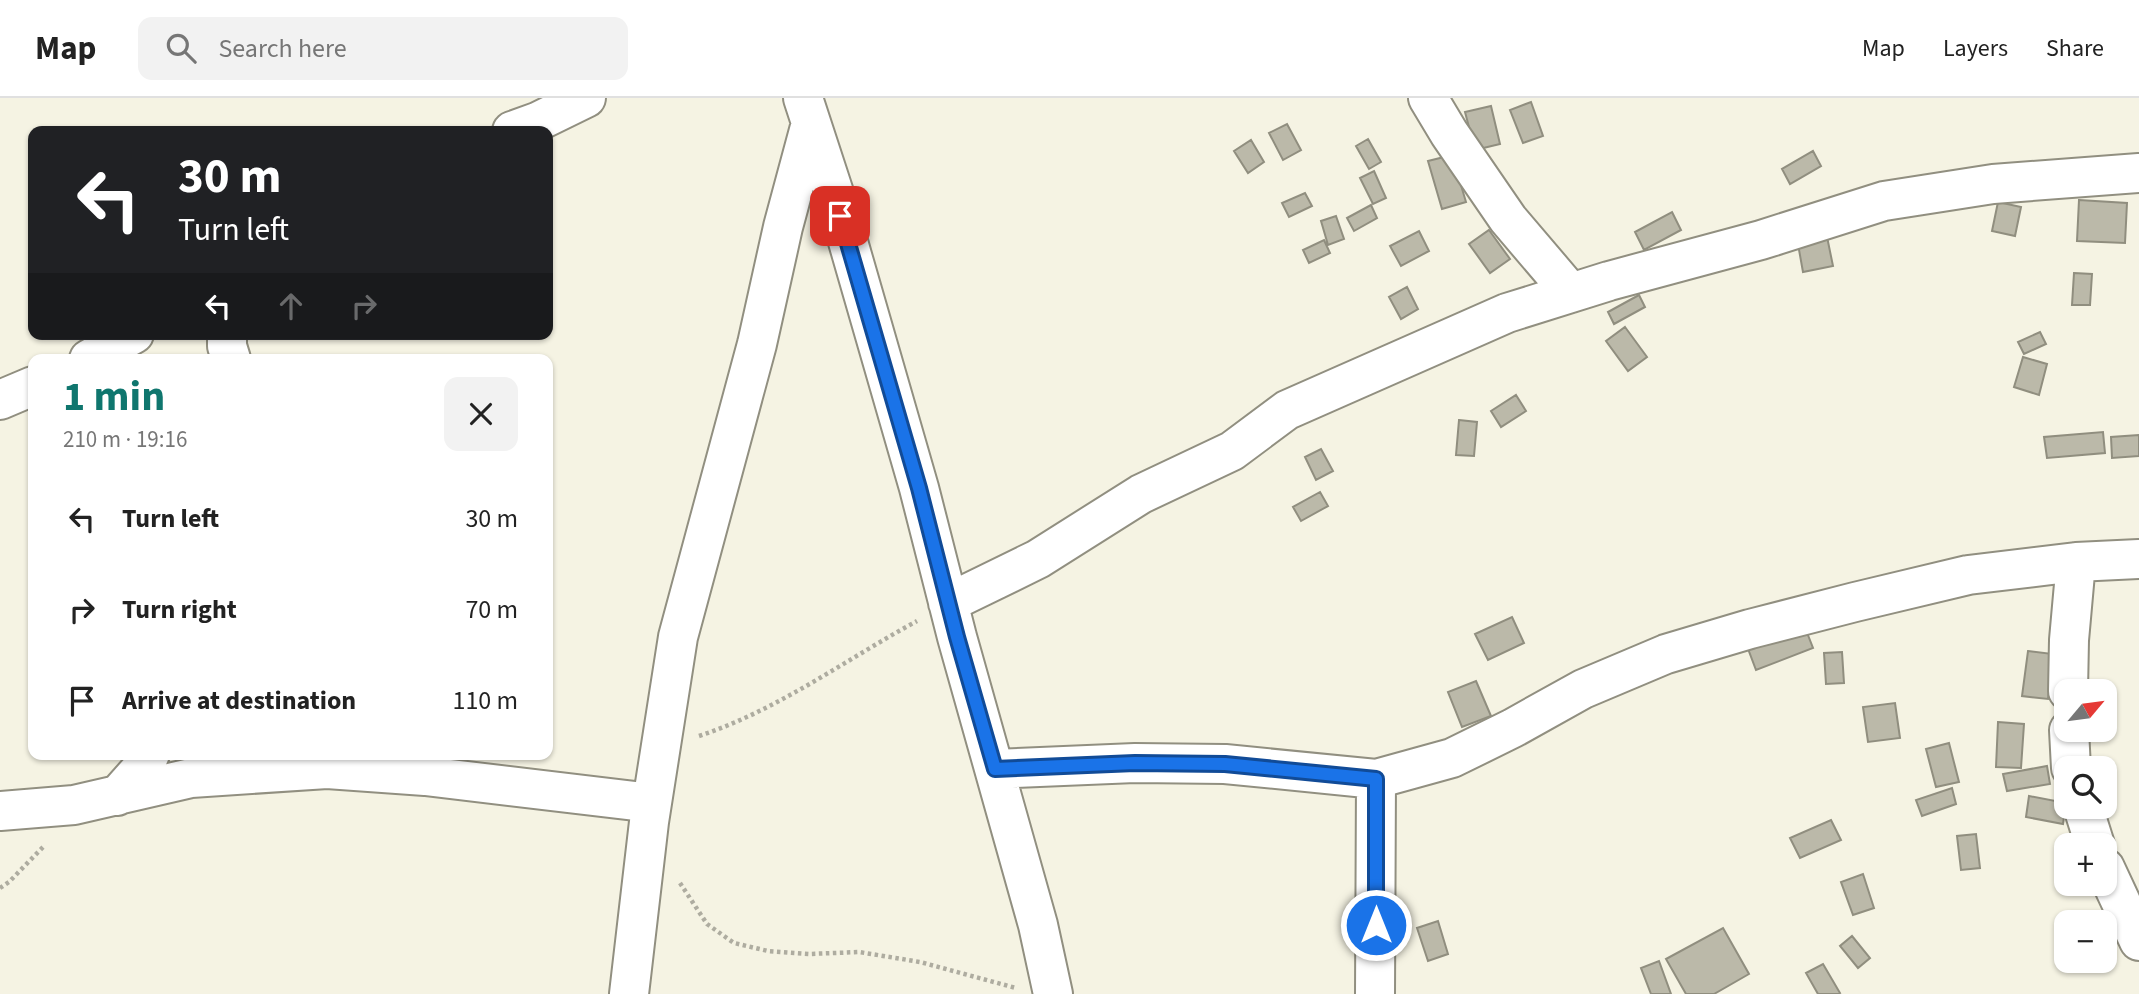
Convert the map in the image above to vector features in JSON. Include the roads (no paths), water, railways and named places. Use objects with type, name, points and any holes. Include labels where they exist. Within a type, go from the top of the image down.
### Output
[{"type":"street","points":[[526,126],[586,98]]},
{"type":"street","points":[[1428,98],[1508,219],[1571,293]]},
{"type":"street","points":[[807,110],[834,193],[919,488],[948,603],[1038,925],[1040,993]]},
{"type":"street","points":[[629,994],[650,817],[678,637],[757,344],[807,110]]},
{"type":"street","points":[[948,603],[1038,559],[1141,494],[1232,451],[1287,410],[1507,313],[1761,240],[1884,201],[1993,184],[2139,173]]},
{"type":"street","points":[[98,354],[123,340]]},
{"type":"street","points":[[0,400],[28,388]]},
{"type":"street","points":[[995,769],[1135,763],[1225,764],[1376,779],[1452,758],[1583,689],[1666,654],[1855,601],[1968,575],[2076,562],[2139,559]]},
{"type":"street","points":[[2068,679],[2076,562]]},
{"type":"street","points":[[117,796],[146,760]]},
{"type":"street","points":[[0,811],[74,806],[191,778],[327,769],[425,776],[650,817]]},
{"type":"street","points":[[1375,994],[1376,779]]},
{"type":"street","points":[[2117,893],[2139,941]]}]
